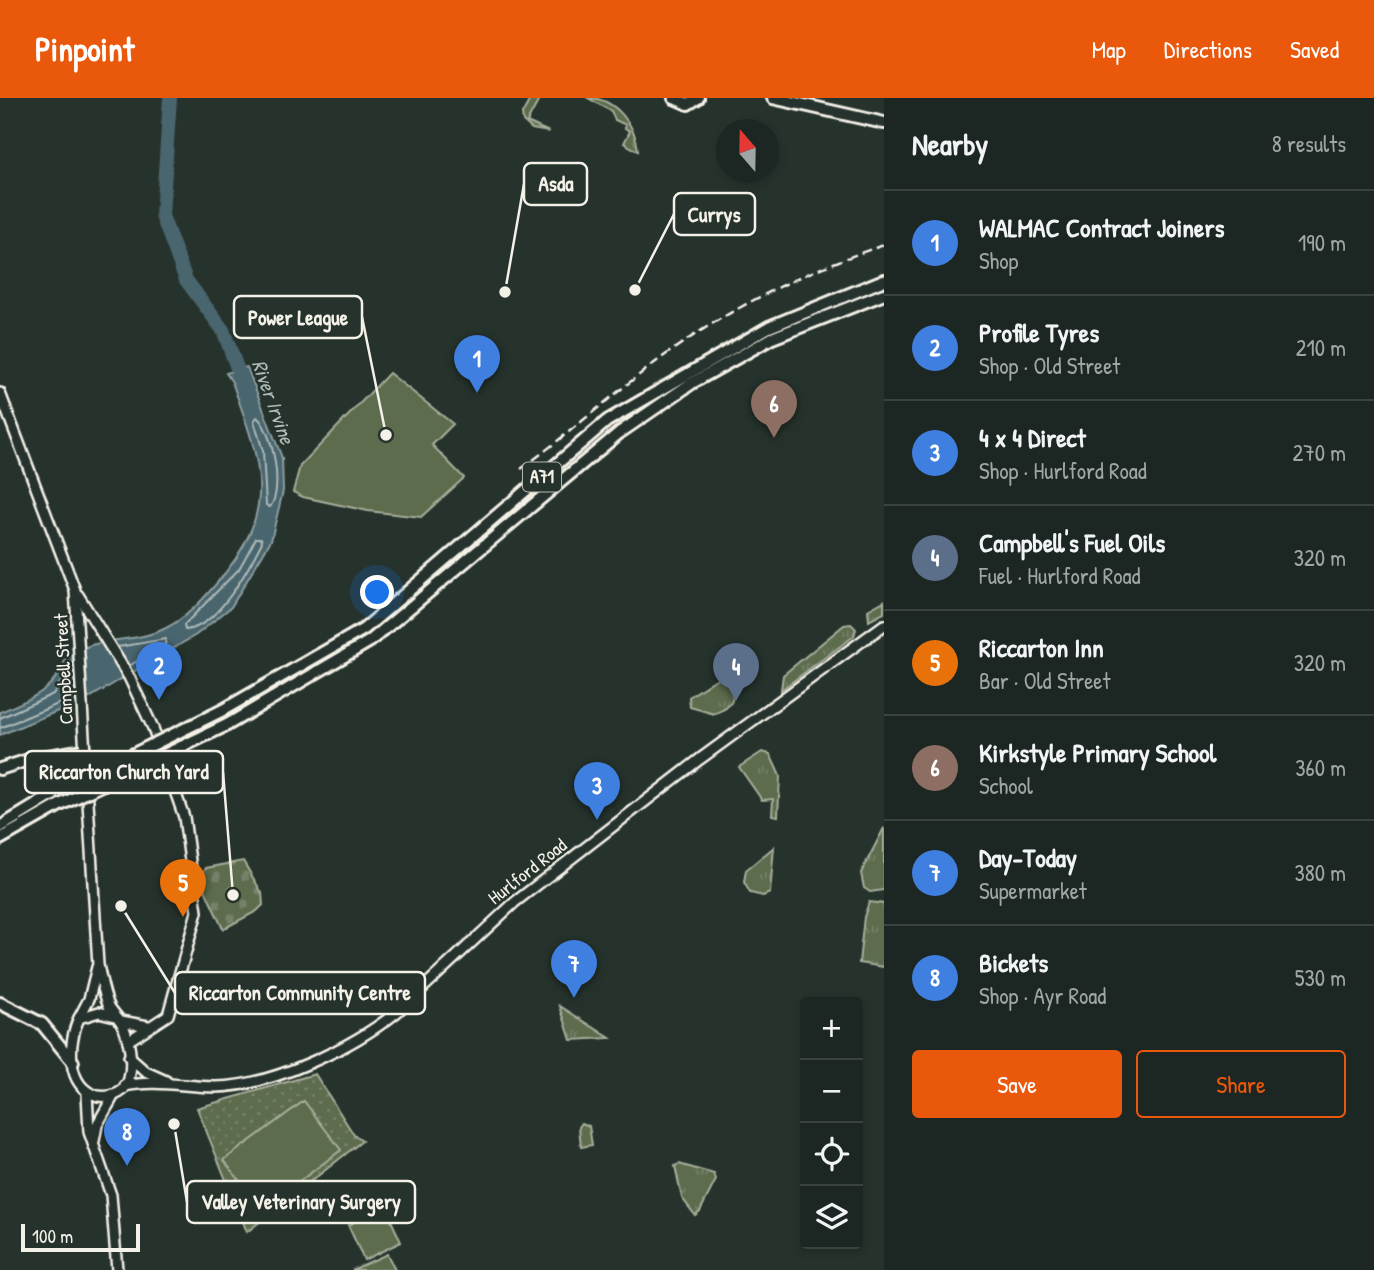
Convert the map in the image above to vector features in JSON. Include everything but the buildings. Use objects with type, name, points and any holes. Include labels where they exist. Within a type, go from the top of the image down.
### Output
[{"type":"main road","points":[[674,98],[688,104],[698,98]]},
{"type":"main road","points":[[773,98],[884,123]]},
{"type":"main road","name":"A71","points":[[0,827],[61,790],[223,710],[364,629],[607,421],[769,327],[884,280]]},
{"type":"main road","name":"A71","points":[[0,839],[60,805],[227,724],[370,641],[619,433],[692,383],[772,338],[884,294]]},
{"type":"main road","name":"Campbell Street","points":[[0,393],[75,590],[98,965],[106,998],[118,1019]]},
{"type":"main road","points":[[75,590],[129,677],[153,728],[184,817],[197,891],[197,912],[167,1015],[128,1041]]},
{"type":"main road","points":[[78,621],[93,622]]},
{"type":"main road","name":"Hurlford Road","points":[[125,1086],[171,1084],[215,1087],[264,1078],[322,1055],[386,1021],[519,899],[700,759],[884,625]]},
{"type":"main road","points":[[0,769],[30,759],[84,750]]},
{"type":"main road","name":"Campbell Street","points":[[79,1018],[89,999],[98,965]]},
{"type":"main road","points":[[0,1003],[42,1024],[73,1062]]},
{"type":"main road","points":[[117,1270],[110,1195],[89,1132],[87,1093],[76,1077],[73,1037],[79,1018],[99,1012],[148,1026]]},
{"type":"main road","points":[[93,1146],[97,1125],[114,1095],[125,1086],[130,1073],[128,1041],[118,1019]]},
{"type":"main road","name":"Hurlford Road","points":[[130,1057],[146,1072],[171,1084]]},
{"type":"main road","points":[[87,1093],[114,1095]]},
{"type":"green space","points":[[531,98],[540,98],[527,122],[549,132],[532,129],[523,121],[522,114]]},
{"type":"green space","points":[[588,98],[607,103],[623,115],[633,132],[638,151],[624,143],[630,131],[625,128],[626,125],[615,120],[611,111]]},
{"type":"green space","points":[[389,373],[453,424],[432,445],[464,478],[421,517],[368,511],[303,497],[293,492],[300,466]]},
{"type":"green space","points":[[884,601],[884,613],[869,621],[868,610]]},
{"type":"green space","points":[[851,624],[856,629],[854,636],[781,690],[783,675],[844,625]]},
{"type":"green space","points":[[719,677],[730,679],[731,703],[714,714],[690,707],[689,697]]},
{"type":"green space","points":[[762,752],[770,754],[780,776],[778,816],[772,815],[773,799],[762,800],[739,767]]},
{"type":"green space","points":[[884,828],[884,890],[870,892],[864,888],[861,873]]},
{"type":"green space","points":[[774,847],[770,893],[763,896],[750,893],[744,882],[746,870]]},
{"type":"green space","points":[[243,861],[262,893],[263,905],[223,929],[199,877],[206,868]]},
{"type":"green space","points":[[869,902],[884,904],[884,967],[859,963],[864,917]]},
{"type":"green space","points":[[560,1006],[610,1038],[571,1040]]},
{"type":"green space","points":[[315,1074],[354,1135],[362,1141],[247,1232],[197,1108]]},
{"type":"green space","points":[[304,1101],[341,1150],[261,1210],[224,1160]]},
{"type":"green space","points":[[582,1123],[589,1126],[592,1145],[581,1147],[579,1127]]},
{"type":"green space","points":[[679,1164],[714,1174],[716,1180],[700,1211],[695,1215],[682,1198],[675,1166]]},
{"type":"green space","points":[[385,1207],[401,1242],[364,1260],[348,1225]]},
{"type":"green space","points":[[387,1254],[395,1270],[352,1270]]},
{"type":"water","points":[[247,367],[282,458],[283,491],[271,540],[231,607],[196,635],[89,698],[0,735],[0,712],[41,692],[55,679],[67,657],[91,645],[155,633],[172,625],[198,604],[236,558],[250,533],[257,510],[259,487],[251,438],[232,382],[226,373]]},
{"type":"waterway","name":"River Irvine","points":[[170,98],[162,216],[186,280],[223,330],[244,387]]},
{"type":"railway","points":[[521,469],[689,338],[742,306],[798,278],[884,245]]},
{"type":"place","name":"Currys","points":[[635,290]]},
{"type":"place","name":"Asda","points":[[505,292]]},
{"type":"place","name":"WALMAC Contract Joiners","points":[[477,393]]},
{"type":"place","name":"Power League","points":[[386,435]]},
{"type":"place","name":"Kirkstyle Primary School","points":[[774,438]]},
{"type":"place","name":"Profile Tyres","points":[[159,700]]},
{"type":"place","name":"Campbell's Fuel Oils","points":[[736,701]]},
{"type":"place","name":"4 x 4 Direct","points":[[597,820]]},
{"type":"place","name":"Riccarton Church Yard","points":[[233,895]]},
{"type":"place","name":"Riccarton Community Centre","points":[[121,906]]},
{"type":"place","name":"Riccarton Inn","points":[[183,917]]},
{"type":"place","name":"Day-Today","points":[[574,998]]},
{"type":"place","name":"Valley Veterinary Surgery","points":[[174,1124]]},
{"type":"place","name":"Bickets","points":[[127,1166]]}]
